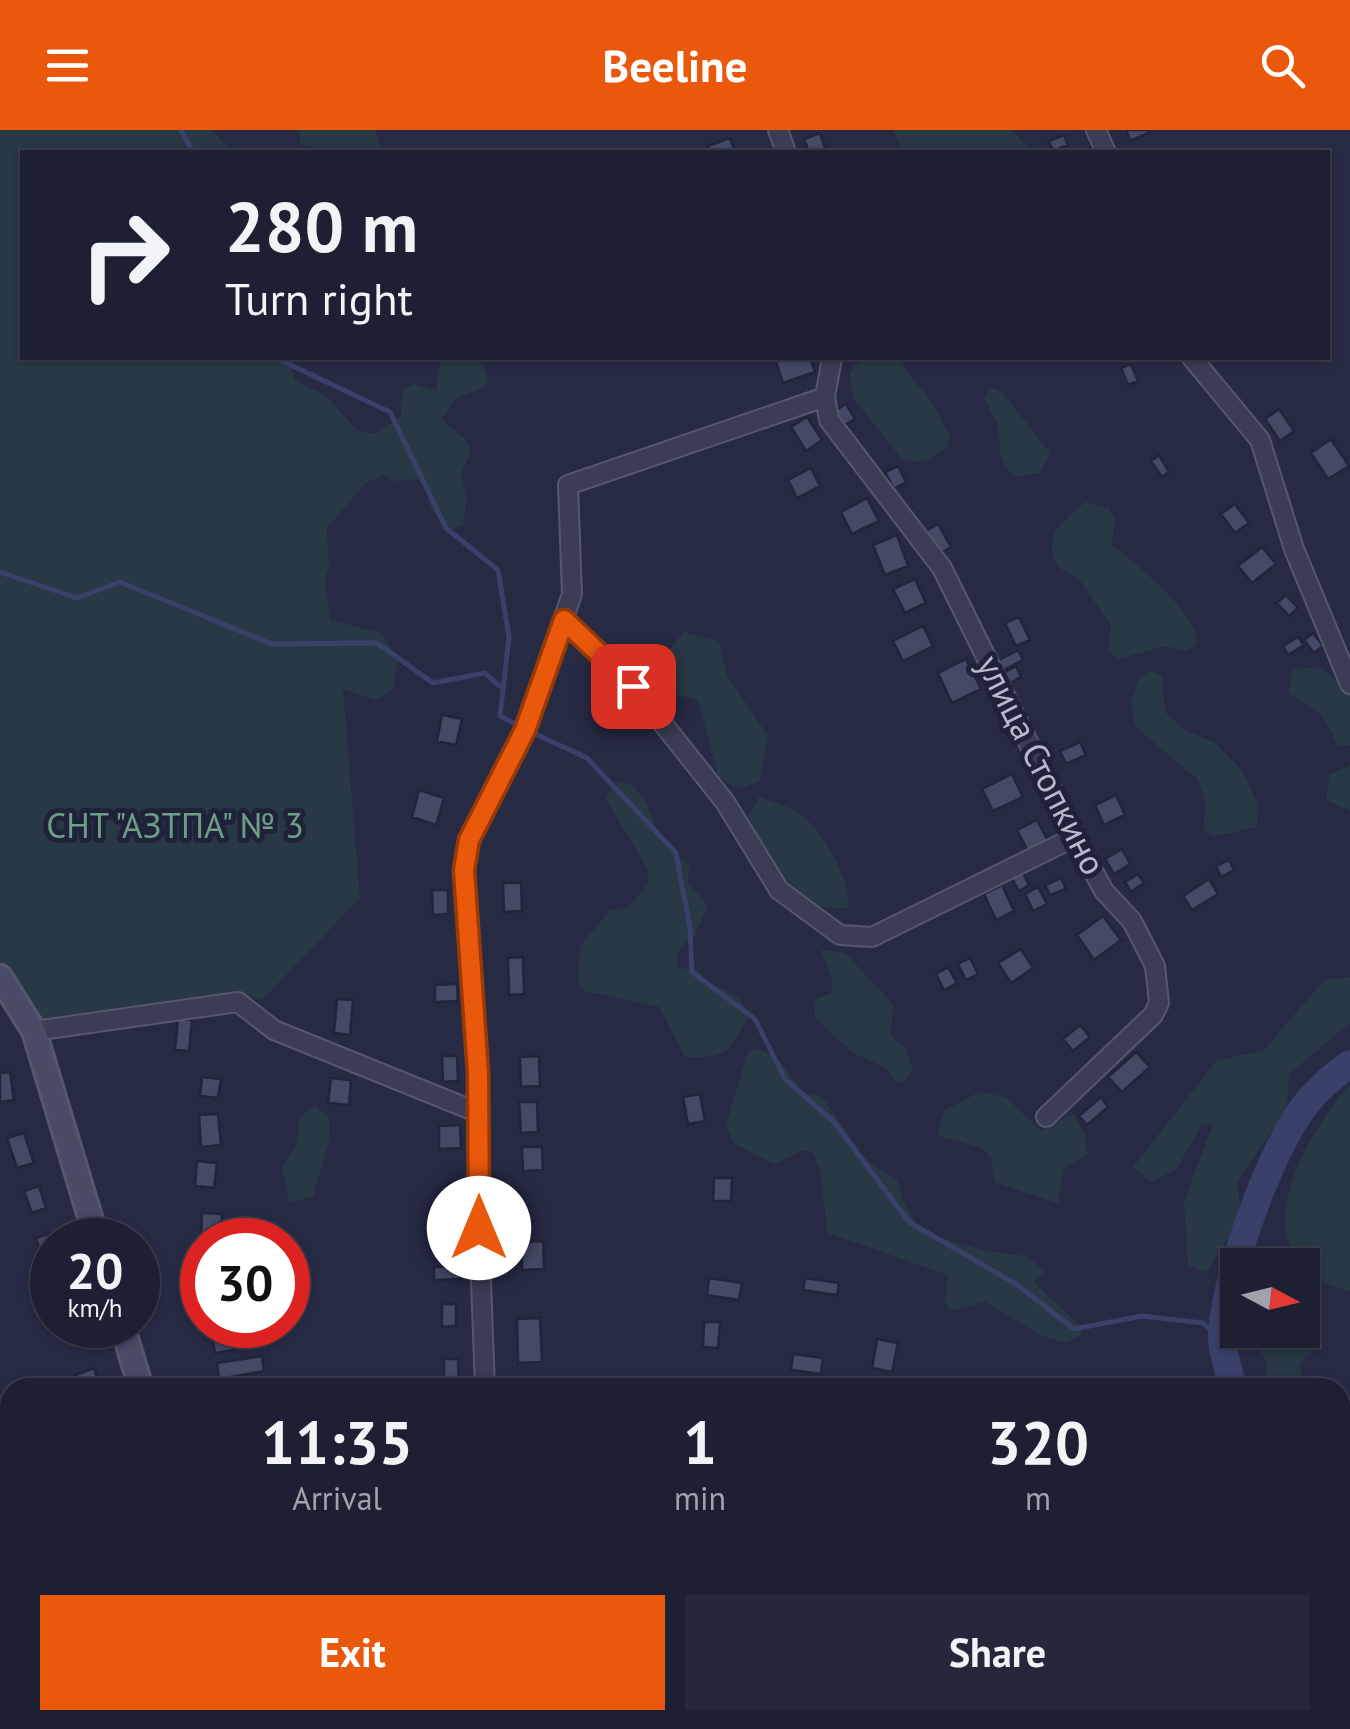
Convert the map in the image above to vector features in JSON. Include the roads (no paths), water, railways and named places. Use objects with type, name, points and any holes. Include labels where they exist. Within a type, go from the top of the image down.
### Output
[{"type":"main road","points":[[0,977],[34,1031],[89,1218]]},
{"type":"main road","points":[[129,1348],[138,1378]]},
{"type":"street","points":[[485,1378],[478,1113],[464,870],[469,840],[525,730],[572,594],[568,486],[825,397],[832,360]]},
{"type":"street","points":[[1194,360],[1260,440],[1294,549],[1350,684]]},
{"type":"street","name":"улица Стопкино","points":[[825,397],[829,420],[942,568],[1104,891],[1132,921],[1155,966],[1159,1003],[1152,1015],[1046,1118]]},
{"type":"street","points":[[564,620],[633,686],[725,802],[779,890],[840,935],[872,937],[1076,837]]},
{"type":"street","points":[[34,1031],[238,1002],[274,1030],[478,1113]]},
{"type":"waterway","points":[[181,130],[192,150]]},
{"type":"waterway","points":[[280,360],[390,412],[446,528],[498,570],[509,637],[500,716],[521,727]]},
{"type":"waterway","points":[[0,572],[77,598],[120,582],[272,644],[377,643],[433,683],[485,673],[503,689]]},
{"type":"waterway","points":[[531,732],[587,758],[676,853],[690,928],[692,972],[755,1019],[785,1079],[834,1122],[909,1222],[1016,1284],[1074,1329],[1142,1316],[1203,1323],[1220,1338]]},
{"type":"waterway","points":[[1229,1378],[1222,1342],[1225,1310],[1252,1212],[1295,1119],[1310,1099],[1350,1064]]},
{"type":"park label","name":"СНТ \"АЗТПА\" № 3","points":[[175,826]]}]
